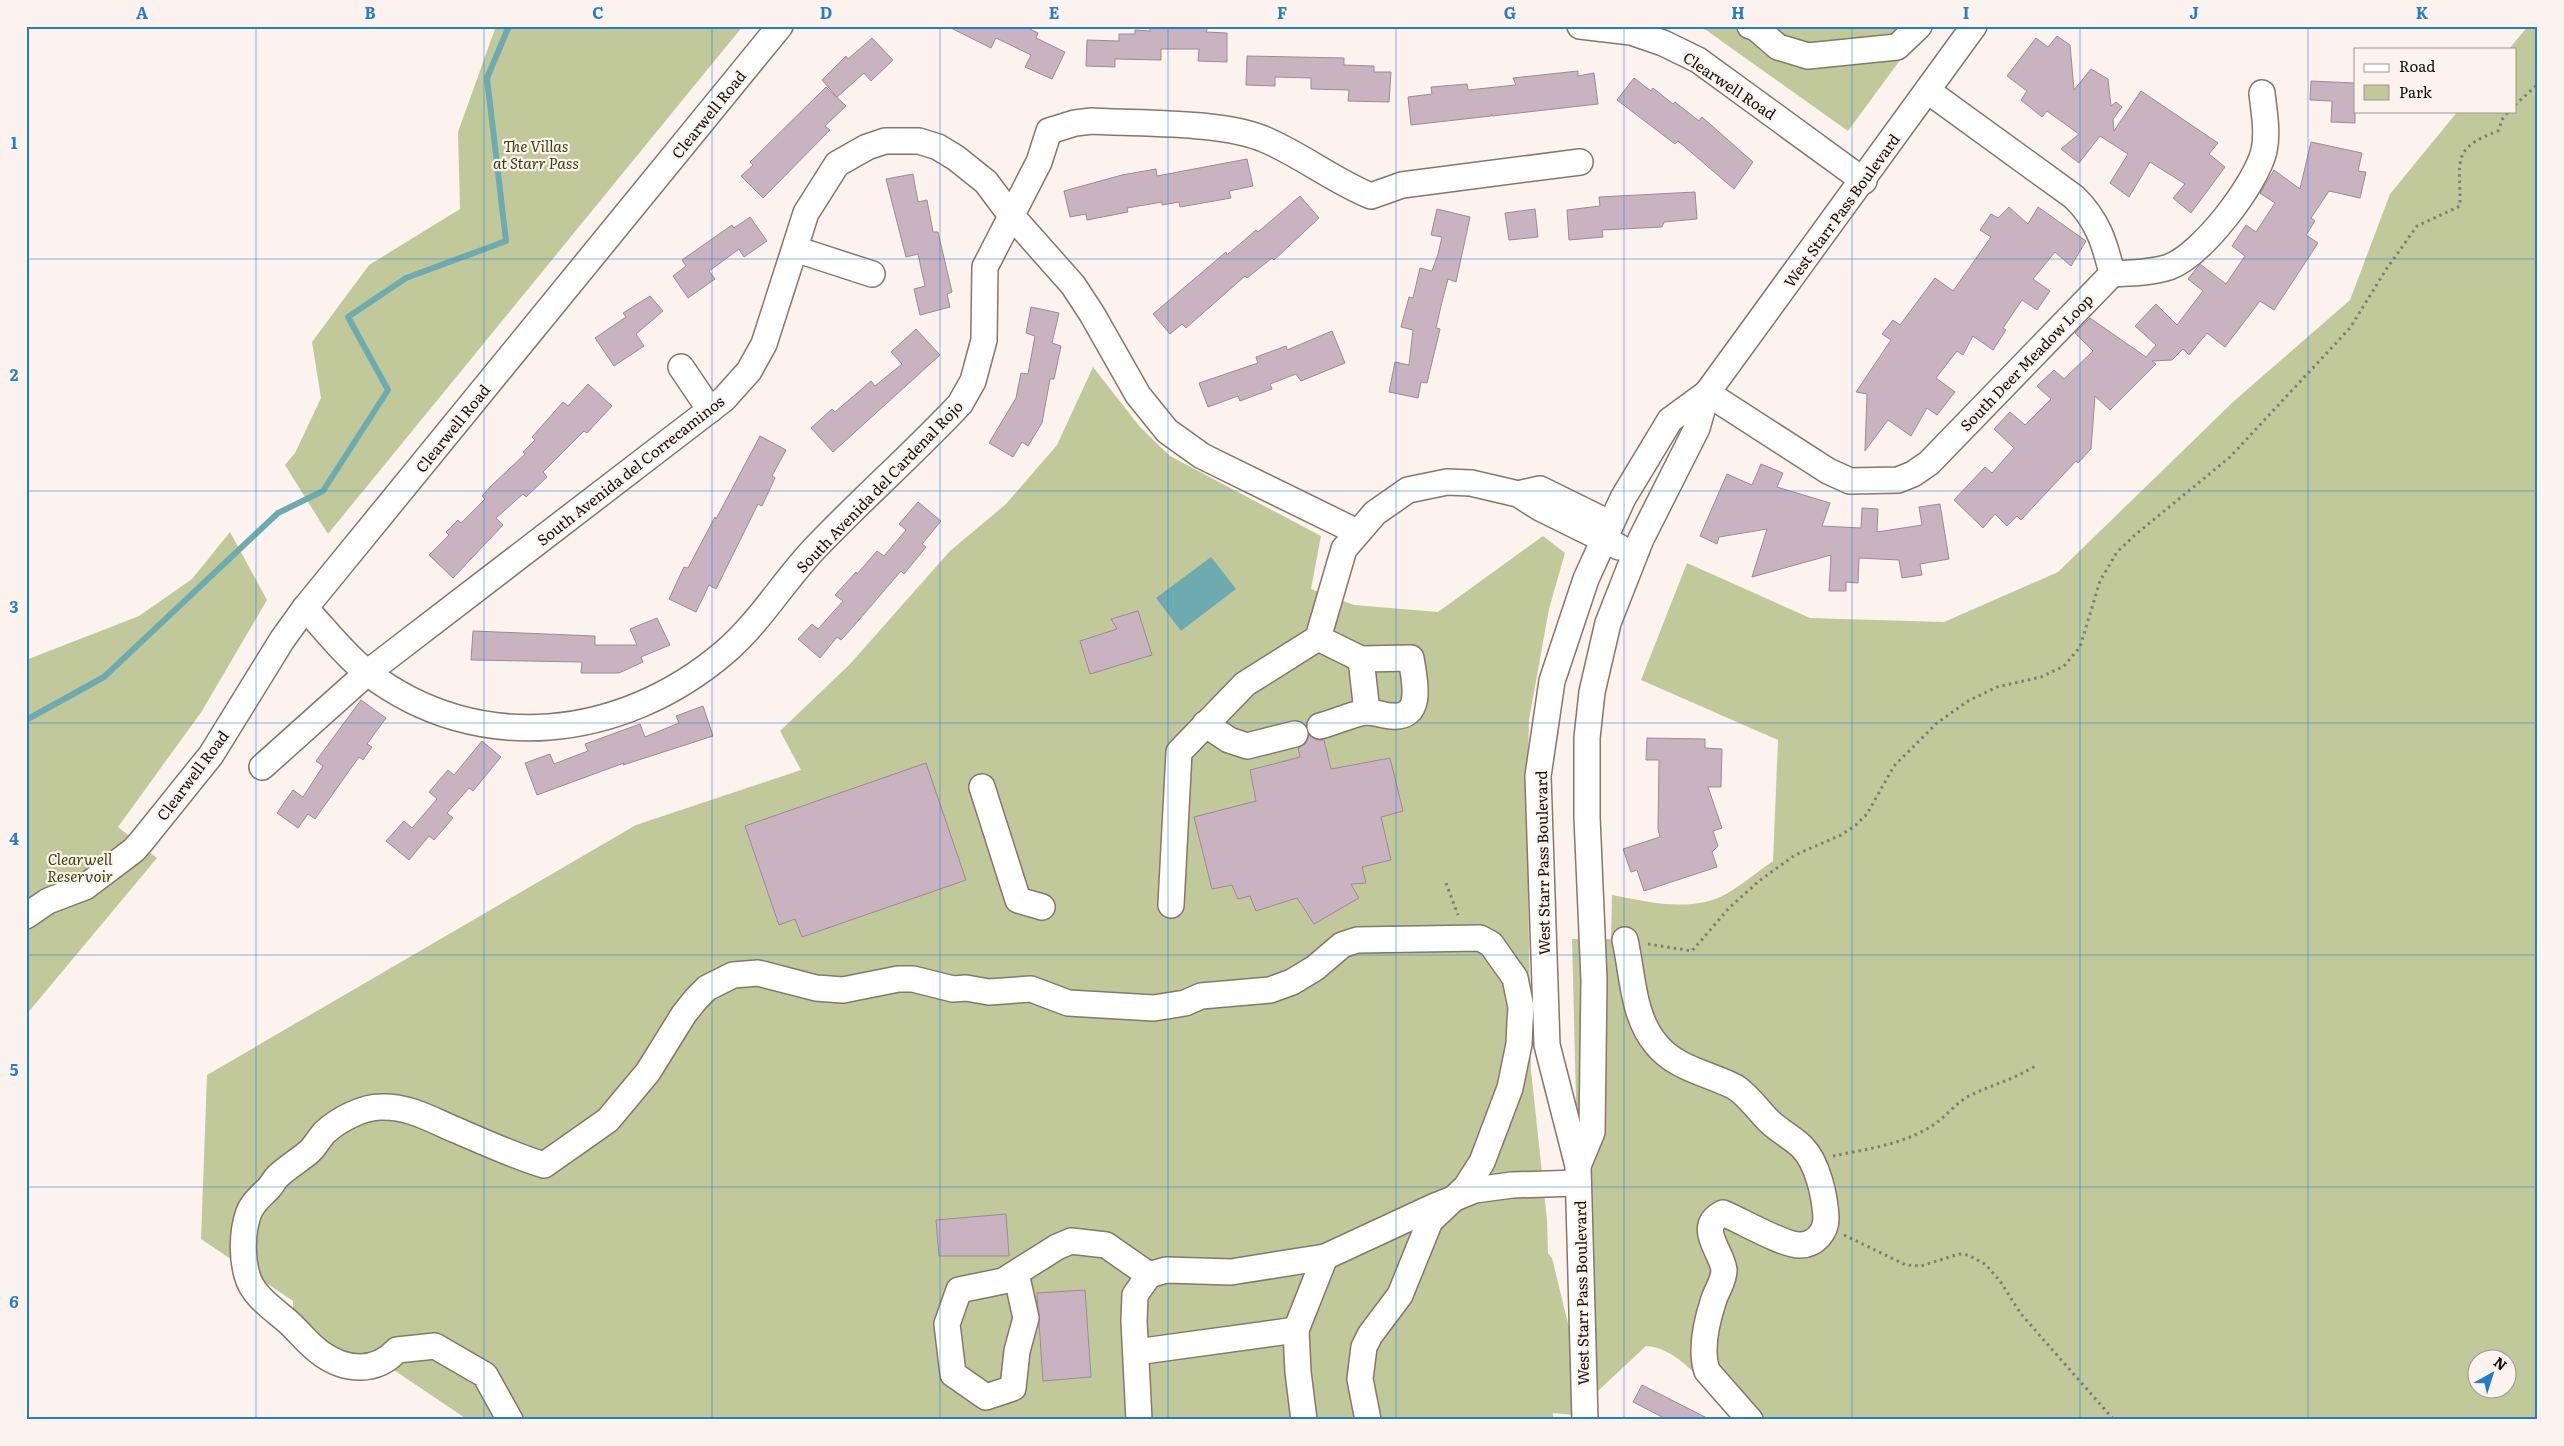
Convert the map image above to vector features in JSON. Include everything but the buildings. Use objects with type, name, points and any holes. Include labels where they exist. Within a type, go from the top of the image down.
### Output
[{"type":"street","name":"Clearwell Road","points":[[26,916],[48,901],[85,887],[134,850],[141,842],[211,755],[282,640],[305,608],[780,26]]},
{"type":"street","name":"Clearwell Road","points":[[1580,26],[1632,32],[1663,43],[1698,60],[1864,181]]},
{"type":"street","points":[[1750,26],[1756,28],[1778,47],[1808,56],[1897,47],[1919,26]]},
{"type":"street","name":"West Starr Pass Boulevard","points":[[1585,1420],[1578,1174],[1546,1045],[1538,776],[1552,681],[1576,607],[1608,531],[1623,498],[1670,420],[1707,393],[1864,181],[1974,26]]},
{"type":"street","points":[[1928,91],[2074,197],[2088,211],[2104,241],[2112,274],[2135,273],[2170,266],[2192,253],[2215,230],[2256,175],[2265,140],[2262,94]]},
{"type":"street","name":"South Avenida del Cardenal Rojo","points":[[305,608],[367,673],[413,702],[455,717],[496,726],[529,728],[565,727],[612,716],[662,696],[724,652],[758,619],[814,549],[960,404],[973,381],[984,340],[984,267],[1010,214],[1039,162],[1050,131],[1075,122],[1218,128],[1255,137],[1300,157],[1345,186],[1370,196],[1402,185],[1580,162]]},
{"type":"street","name":"South Avenida del Correcaminos","points":[[262,767],[367,673],[724,399],[749,371],[764,344],[806,212],[837,164],[867,146],[884,141],[903,139],[919,141],[956,158],[986,182],[1010,214],[1072,285],[1092,314],[1138,395],[1166,430],[1202,456],[1357,532]]},
{"type":"street","points":[[794,249],[872,274]]},
{"type":"street","name":"South Deer Meadow Loop","points":[[1707,393],[1828,471],[1850,481],[1898,480],[1913,474],[1929,463],[2112,274]]},
{"type":"street","points":[[681,367],[710,410]]},
{"type":"street","name":"West Starr Pass Boulevard","points":[[1578,1174],[1592,1132],[1594,980],[1587,817],[1587,738],[1592,692],[1608,623],[1638,546],[1697,428],[1707,393]]},
{"type":"street","points":[[1171,905],[1179,752],[1245,684],[1321,628],[1344,549],[1357,532],[1390,501],[1408,490],[1425,484],[1447,482],[1471,483],[1518,494],[1540,488],[1608,531],[1638,546]]},
{"type":"street","points":[[1320,726],[1367,712],[1394,717],[1408,713],[1414,706],[1415,696],[1412,658],[1361,659],[1321,628]]},
{"type":"street","points":[[1361,659],[1367,712]]},
{"type":"street","points":[[1205,724],[1229,740],[1247,746],[1295,734]]},
{"type":"street","points":[[982,787],[1018,900],[1042,908]]},
{"type":"street","points":[[510,1420],[485,1375],[436,1346],[397,1350],[389,1358],[372,1366],[358,1368],[342,1364],[322,1354],[268,1307],[252,1286],[247,1275],[244,1239],[248,1215],[253,1205],[270,1188],[276,1177],[311,1150],[325,1132],[363,1110],[380,1107],[400,1108],[420,1114],[503,1151],[544,1165],[608,1120],[648,1072],[684,1014],[696,999],[707,988],[733,975],[758,973],[816,988],[843,990],[898,978],[953,989],[966,988],[989,992],[1031,988],[1068,1003],[1154,1008],[1185,1004],[1201,996],[1270,990],[1292,982],[1316,968],[1342,945],[1356,940],[1480,938],[1491,944],[1515,978],[1520,1007],[1519,1044],[1510,1088],[1482,1162],[1466,1187],[1430,1221],[1400,1295],[1370,1335],[1364,1347],[1360,1379],[1368,1420]]},
{"type":"street","points":[[1625,940],[1638,1012],[1656,1044],[1667,1056],[1677,1062],[1735,1088],[1746,1095],[1768,1120],[1802,1147],[1811,1160],[1826,1212],[1826,1225],[1820,1236],[1811,1242],[1799,1245],[1784,1241],[1723,1213],[1716,1216],[1712,1223],[1710,1233],[1724,1270],[1708,1324],[1704,1363],[1707,1371],[1750,1420]]},
{"type":"street","points":[[1139,1420],[1135,1295],[1149,1275],[1166,1270],[1231,1272],[1325,1257],[1475,1190],[1578,1174]]},
{"type":"street","points":[[1016,1273],[1026,1318],[1017,1351],[1014,1388],[986,1397],[953,1374],[947,1324],[959,1290],[1003,1281],[1057,1247],[1071,1241],[1106,1245],[1149,1275]]},
{"type":"street","points":[[1304,1420],[1298,1372],[1296,1330],[1325,1257]]},
{"type":"street","points":[[1136,1352],[1296,1330]]},
{"type":"path","points":[[2516,103],[2538,84]]},
{"type":"path","points":[[1625,940],[1692,951],[1729,908],[1759,881],[1795,856],[1841,835],[1856,825],[1867,814],[1894,766],[1937,723],[1968,701],[1997,687],[2040,677],[2064,666],[2080,647],[2100,581],[2113,558],[2135,535],[2230,457],[2350,328],[2387,268],[2417,226],[2460,206],[2458,173],[2461,159],[2470,143],[2498,131],[2503,118],[2508,112]]},
{"type":"path","points":[[1811,1160],[1866,1150],[1906,1138],[1936,1123],[1967,1097],[2014,1079],[2035,1066]]},
{"type":"path","points":[[1826,1225],[1906,1265],[1922,1266],[1959,1254],[1968,1255],[1984,1264],[2000,1280],[2021,1314],[2114,1420]]},
{"type":"green space","name":"The Villas at Starr Pass","points":[[496,26],[743,26],[328,534],[285,465],[295,453],[321,398],[312,342],[369,265],[460,209],[458,132]]},
{"type":"green space","points":[[1694,26],[1925,26],[1848,131],[1706,30]]},
{"type":"green space","points":[[2528,26],[2538,26],[2538,1420],[1734,1420],[1696,1374],[1672,1355],[1659,1348],[1646,1346],[1584,1404],[1585,1416],[1553,1413],[1553,1420],[468,1420],[382,1362],[342,1364],[293,1313],[293,1301],[201,1239],[207,1075],[636,825],[801,770],[780,731],[850,664],[950,551],[1006,504],[1057,445],[1093,367],[1140,427],[1170,456],[1321,536],[1311,589],[1354,605],[1438,612],[1543,536],[1565,553],[1549,609],[1529,720],[1527,817],[1531,1070],[1547,1220],[1548,1253],[1552,1258],[1583,1385],[1572,939],[1611,939],[1612,895],[1655,903],[1684,905],[1699,903],[1713,900],[1726,894],[1773,861],[1778,740],[1641,680],[1687,563],[1810,618],[1944,622],[2058,572],[2234,401],[2350,300],[2390,194],[2457,112],[2516,112],[2516,48],[2510,48]]},
{"type":"green space","name":"Clearwell Reservoir","points":[[230,532],[267,600],[202,711],[118,827],[157,858],[26,1015],[26,660],[139,616],[192,579]]},
{"type":"water","points":[[1211,557],[1236,589],[1181,631],[1156,598]]},
{"type":"waterway","points":[[26,720],[104,677],[278,513],[323,491],[388,390],[348,317],[406,278],[506,241],[487,78],[509,26]]}]
